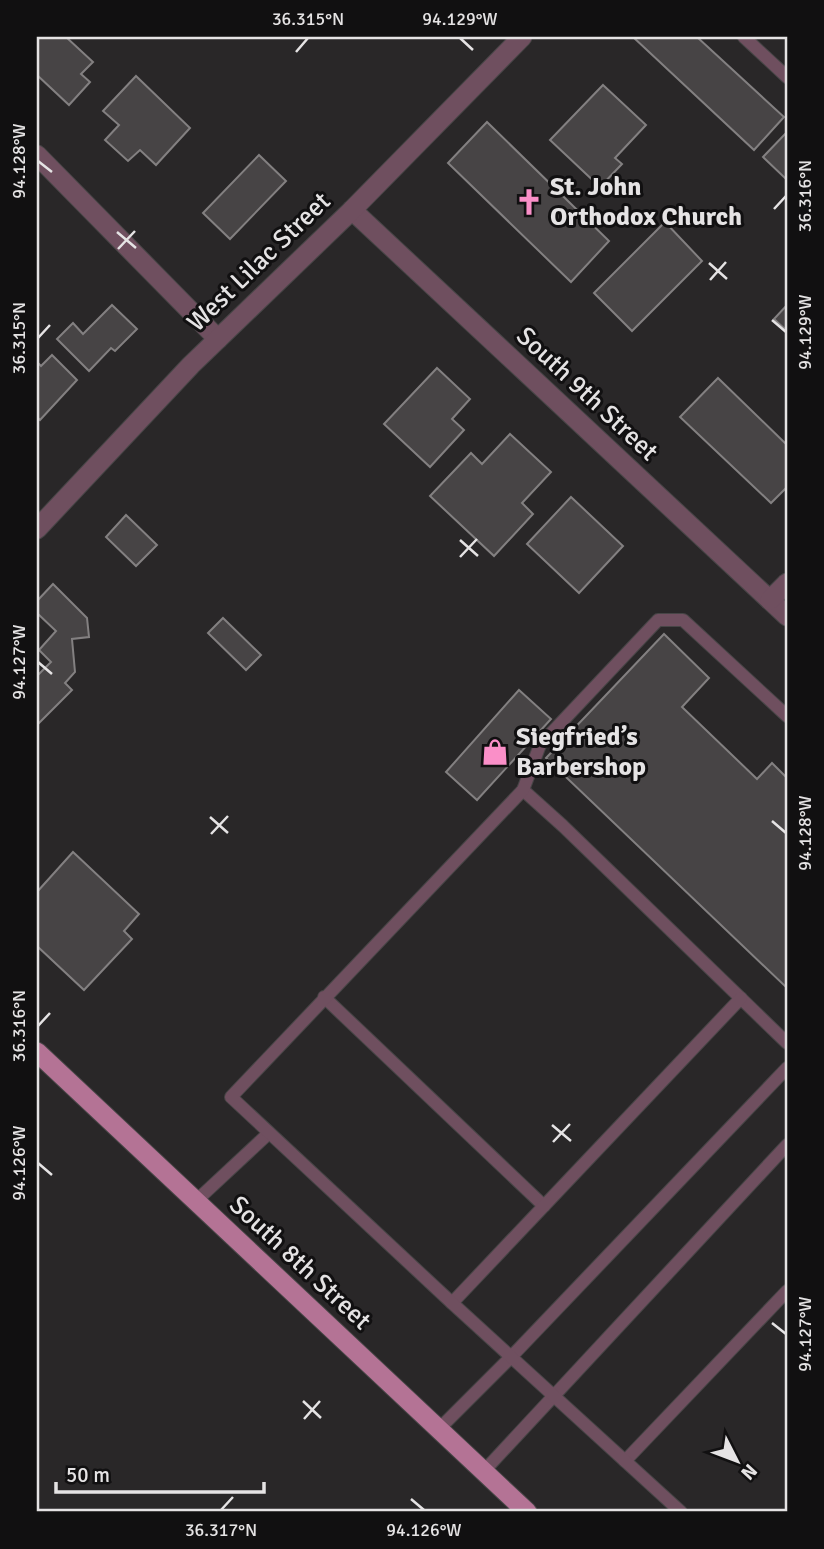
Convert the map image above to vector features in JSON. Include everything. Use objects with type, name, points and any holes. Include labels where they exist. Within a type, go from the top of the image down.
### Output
[{"type":"main road","name":"South 8th Street","points":[[37,1052],[527,1512]]},
{"type":"street","name":"West Lilac Street","points":[[37,529],[218,339],[352,210],[522,37]]},
{"type":"street","points":[[37,155],[218,339]]},
{"type":"street","name":"South 9th Street","points":[[352,210],[787,616]]},
{"type":"street","points":[[771,600],[787,583]]},
{"type":"lane","points":[[744,37],[787,77]]},
{"type":"lane","points":[[681,1512],[232,1097],[523,790],[540,745],[658,620],[683,620],[787,716]]},
{"type":"lane","points":[[523,790],[787,1043]]},
{"type":"lane","points":[[324,997],[544,1206]]},
{"type":"lane","points":[[452,1303],[741,998]]},
{"type":"lane","points":[[439,1429],[787,1068]]},
{"type":"lane","points":[[196,1201],[269,1133]]},
{"type":"lane","points":[[484,1471],[787,1145]]},
{"type":"lane","points":[[625,1461],[787,1291]]},
{"type":"building","points":[[37,37],[66,37],[93,62],[81,74],[90,82],[69,105],[37,75]]},
{"type":"building","points":[[633,37],[697,37],[784,117],[754,150]]},
{"type":"building","points":[[136,76],[190,128],[156,165],[140,150],[128,161],[105,140],[119,125],[103,111]]},
{"type":"building","points":[[603,85],[646,125],[615,158],[622,164],[600,187],[550,140]]},
{"type":"building","name":"St. John Orthodox Church","points":[[487,122],[609,241],[571,282],[448,163]]},
{"type":"building","points":[[787,132],[787,180],[763,157]]},
{"type":"building","points":[[259,155],[286,181],[230,239],[203,213]]},
{"type":"building","points":[[665,222],[702,261],[632,331],[594,293]]},
{"type":"building","points":[[112,305],[137,329],[115,351],[111,348],[89,371],[57,339],[73,323],[83,334]]},
{"type":"building","points":[[787,305],[787,331],[774,319]]},
{"type":"building","points":[[52,355],[77,380],[40,420],[37,417],[37,362],[41,366]]},
{"type":"building","points":[[437,368],[470,399],[452,419],[464,430],[430,467],[384,424]]},
{"type":"building","points":[[718,378],[787,445],[787,487],[771,503],[680,417]]},
{"type":"building","points":[[510,434],[551,472],[522,503],[533,514],[494,556],[430,496],[471,453],[482,464]]},
{"type":"building","points":[[571,497],[623,546],[579,593],[527,544]]},
{"type":"building","points":[[126,515],[157,545],[136,566],[106,537]]},
{"type":"building","points":[[53,584],[87,618],[89,637],[72,639],[75,672],[65,683],[72,690],[37,725],[37,676],[51,662],[39,650],[56,631],[37,613],[37,601]]},
{"type":"building","points":[[223,618],[261,655],[246,670],[208,633]]},
{"type":"building","points":[[664,634],[709,678],[682,707],[757,779],[772,763],[787,778],[787,988],[546,758]]},
{"type":"building","points":[[519,690],[551,719],[477,800],[446,772]]},
{"type":"building","points":[[73,852],[139,914],[124,931],[132,939],[84,990],[37,946],[37,892]]},
{"type":"place","name":"St. John Orthodox Church","points":[[529,202]]},
{"type":"place","name":"Siegfried’s Barbershop","points":[[495,752]]}]
